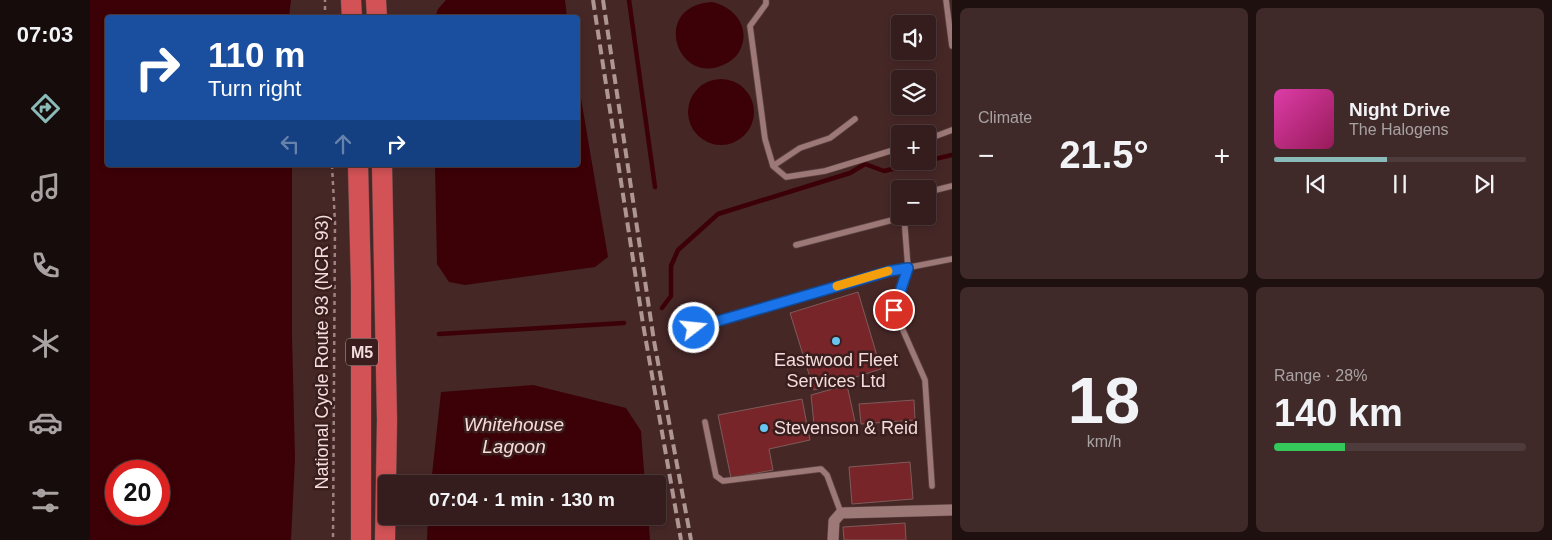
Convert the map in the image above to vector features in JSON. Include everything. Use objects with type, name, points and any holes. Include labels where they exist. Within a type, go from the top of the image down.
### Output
[{"type":"highway","points":[[352,0],[352,15]]},
{"type":"highway","points":[[376,0],[376,15]]},
{"type":"highway","name":"M5","points":[[358,167],[362,284],[361,540]]},
{"type":"highway","name":"M5","points":[[382,167],[386,410],[385,540]]},
{"type":"street","points":[[833,540],[834,521],[840,513],[952,510]]},
{"type":"lane","points":[[766,0],[766,4],[750,26],[765,138],[773,166],[786,177],[825,172],[891,151]]},
{"type":"lane","points":[[946,0],[952,46]]},
{"type":"lane","points":[[773,166],[800,148],[830,138],[855,119]]},
{"type":"lane","points":[[936,136],[952,130]]},
{"type":"lane","points":[[936,190],[952,186]]},
{"type":"lane","points":[[796,245],[891,220]]},
{"type":"lane","points":[[905,225],[908,268],[894,310],[925,380],[932,486]]},
{"type":"lane","points":[[694,328],[890,271],[952,259]]},
{"type":"lane","points":[[705,422],[716,476],[723,481],[822,469],[827,475],[840,513]]},
{"type":"path","points":[[325,0],[325,15]]},
{"type":"path","name":"National Cycle Route 93 (NCR 93)","points":[[332,167],[336,224],[333,540]]},
{"type":"water","points":[[90,0],[291,0],[289,15],[105,15],[105,167],[292,167],[292,335],[295,459],[291,540],[90,540]]},
{"type":"water","points":[[446,0],[565,0],[567,15],[436,15],[438,9]]},
{"type":"water","points":[[712,2],[728,9],[734,14],[742,26],[744,34],[739,53],[731,61],[723,65],[707,68],[693,65],[683,55],[677,43],[676,29],[681,16],[693,7]]},
{"type":"water","points":[[721,79],[734,81],[749,94],[752,99],[754,112],[752,125],[739,140],[734,143],[721,145],[708,143],[693,130],[690,125],[688,112],[690,99],[703,84],[708,81]]},
{"type":"water","points":[[580,93],[608,257],[595,267],[465,285],[449,282],[437,264],[435,167],[580,167]]},
{"type":"water","name":"Whitehouse Lagoon","points":[[533,385],[626,408],[641,431],[644,475],[432,475],[441,392]]},
{"type":"water","points":[[428,525],[649,525],[650,540],[427,540]]},
{"type":"building","name":"Eastwood Fleet Services Ltd","points":[[858,292],[881,369],[814,390],[790,313]]},
{"type":"building","points":[[847,385],[857,431],[815,434],[811,395]]},
{"type":"building","name":"Stevenson & Reid","points":[[802,399],[810,440],[769,449],[773,470],[731,478],[718,415]]},
{"type":"building","points":[[914,400],[915,420],[861,424],[859,404]]},
{"type":"building","points":[[910,462],[913,499],[852,504],[849,467]]},
{"type":"building","points":[[905,523],[906,540],[844,540],[843,527]]},
{"type":"waterway","points":[[629,0],[655,187]]},
{"type":"waterway","points":[[662,308],[671,296],[671,266],[678,250],[718,214],[850,173],[865,164],[884,171],[952,155]]},
{"type":"waterway","points":[[439,334],[624,323]]},
{"type":"railway","points":[[593,0],[643,324],[681,540]]},
{"type":"railway","points":[[603,0],[654,341],[691,540]]},
{"type":"slow traffic","points":[[837,286],[888,271]]},
{"type":"place","name":"Eastwood Fleet Services Ltd","points":[[836,341]]},
{"type":"place","name":"Stevenson & Reid","points":[[764,428]]},
{"type":"route","points":[[694,328],[890,271],[908,268],[894,310]]}]
